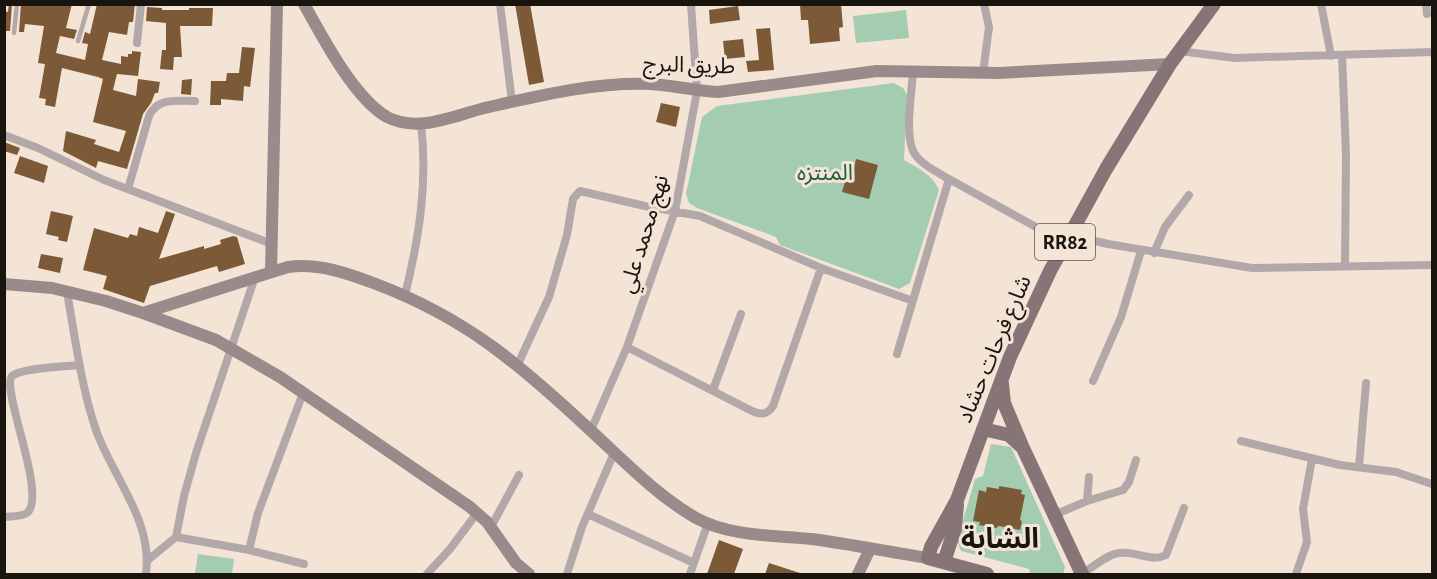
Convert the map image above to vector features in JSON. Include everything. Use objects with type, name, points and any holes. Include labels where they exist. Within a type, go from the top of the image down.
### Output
[{"type":"main road","name":"شارع فرحات حشاد","points":[[928,558],[931,547],[957,500],[1023,328],[1072,228],[1170,64],[1209,7]]},
{"type":"main road","points":[[1002,380],[1004,403],[1082,574]]},
{"type":"main road","points":[[983,429],[1009,435],[1022,446]]},
{"type":"main road","name":"شارع فرحات حشاد","points":[[944,562],[955,528],[957,500]]},
{"type":"main road","points":[[928,558],[987,574]]},
{"type":"street","points":[[137,43],[141,4]]},
{"type":"street","points":[[271,272],[277,4]]},
{"type":"street","name":"طريق البرج","points":[[304,4],[331,50],[366,99],[387,116],[399,122],[421,124],[512,102],[584,88],[653,84],[697,91],[730,91],[854,73],[913,71],[983,73],[1170,64]]},
{"type":"street","points":[[500,4],[512,102]]},
{"type":"street","name":"نهج محمد علي","points":[[591,430],[627,347],[675,211],[697,91],[691,4]]},
{"type":"street","points":[[983,73],[989,27],[984,4]]},
{"type":"street","points":[[1321,4],[1330,56]]},
{"type":"street","points":[[1179,51],[1235,58],[1432,52]]},
{"type":"street","points":[[1342,55],[1346,155],[1344,266]]},
{"type":"street","points":[[913,71],[910,144],[920,160],[949,179],[1065,243]]},
{"type":"street","points":[[128,189],[149,116],[154,107],[167,102],[195,101]]},
{"type":"street","points":[[405,295],[423,205],[425,162],[421,124]]},
{"type":"street","points":[[4,135],[39,148],[92,175],[272,243]]},
{"type":"street","points":[[897,354],[949,179]]},
{"type":"street","points":[[518,364],[549,297],[576,194],[584,191],[645,206],[688,213],[720,224],[821,268],[913,301]]},
{"type":"street","points":[[1154,253],[1165,227],[1189,195]]},
{"type":"street","points":[[1072,228],[1091,240],[1141,251],[1252,268],[1432,265]]},
{"type":"street","points":[[1093,381],[1121,317],[1141,251]]},
{"type":"street","points":[[143,313],[271,272],[304,265],[320,267],[405,295],[460,324],[518,364],[664,496],[708,523],[761,536],[813,539],[928,558]]},
{"type":"street","points":[[627,347],[758,413],[769,412],[821,268]]},
{"type":"street","points":[[148,560],[176,537],[196,453],[255,277]]},
{"type":"street","points":[[4,284],[40,286],[67,291],[143,313],[231,347],[303,393],[477,513],[491,527],[516,563],[529,574]]},
{"type":"street","points":[[67,291],[80,365],[96,430],[133,506],[141,528],[148,560],[146,574]]},
{"type":"street","points":[[712,390],[741,314]]},
{"type":"street","points":[[4,517],[25,514],[29,511],[32,501],[24,447],[9,389],[10,378],[28,371],[80,365]]},
{"type":"street","points":[[1359,467],[1366,383]]},
{"type":"street","points":[[249,550],[270,480],[303,393]]},
{"type":"street","points":[[1241,441],[1312,459],[1396,472],[1432,484]]},
{"type":"street","points":[[567,574],[575,546],[614,453]]},
{"type":"street","points":[[1296,574],[1307,542],[1303,509],[1312,459]]},
{"type":"street","points":[[1054,515],[1127,488],[1136,460]]},
{"type":"street","points":[[491,527],[519,475]]},
{"type":"street","points":[[1087,501],[1089,477]]},
{"type":"street","points":[[1082,574],[1123,552],[1153,558],[1166,555],[1184,508]]},
{"type":"street","points":[[427,574],[450,549],[477,513]]},
{"type":"street","points":[[588,514],[694,562]]},
{"type":"street","points":[[690,574],[708,523]]},
{"type":"street","points":[[176,537],[249,550],[304,564]]},
{"type":"street","points":[[858,574],[870,549]]},
{"type":"lane","points":[[14,33],[17,4]]},
{"type":"lane","points":[[78,41],[89,4]]},
{"type":"green space","points":[[906,10],[909,38],[856,43],[853,16]]},
{"type":"green space","name":"المنتزه","points":[[894,83],[903,88],[907,95],[904,160],[929,176],[939,190],[910,283],[899,289],[780,245],[776,237],[689,203],[686,194],[702,117],[717,106]]},
{"type":"green space","points":[[991,444],[1011,447],[1065,567],[1063,574],[1030,573],[1029,569],[961,551],[957,541],[975,479],[983,476]]},
{"type":"green space","points":[[198,554],[234,559],[232,574],[195,573]]},
{"type":"building","points":[[9,4],[12,4],[10,31],[4,31],[4,11],[8,12]]},
{"type":"building","points":[[21,4],[72,4],[66,28],[77,30],[74,39],[60,36],[56,53],[85,60],[88,44],[82,43],[85,32],[90,34],[97,4],[135,4],[133,22],[129,22],[127,35],[109,32],[102,60],[121,64],[121,56],[128,57],[132,51],[141,52],[138,76],[117,74],[113,90],[136,96],[138,79],[160,82],[158,93],[155,93],[143,114],[127,169],[98,161],[96,168],[63,151],[66,131],[96,140],[94,144],[119,152],[126,131],[93,122],[103,79],[98,77],[62,68],[55,107],[45,105],[46,99],[39,98],[45,64],[38,63],[44,26],[25,24],[24,32],[19,32]]},
{"type":"building","points":[[515,4],[530,4],[544,82],[529,85]]},
{"type":"building","points":[[800,4],[841,4],[843,27],[839,28],[840,41],[810,44],[808,20],[801,20]]},
{"type":"building","points":[[738,6],[740,20],[710,24],[709,10]]},
{"type":"building","points":[[147,7],[162,8],[162,10],[213,8],[212,26],[180,26],[182,57],[174,57],[173,70],[160,69],[162,50],[166,50],[166,23],[146,21]]},
{"type":"building","points":[[770,28],[774,70],[748,72],[746,61],[759,60],[756,29]]},
{"type":"building","points":[[743,39],[745,57],[725,59],[723,41]]},
{"type":"building","points":[[242,47],[255,48],[250,87],[244,86],[243,101],[221,99],[221,105],[210,105],[211,81],[226,81],[227,73],[239,73]]},
{"type":"building","points":[[192,79],[191,95],[181,94],[182,80]]},
{"type":"building","points":[[661,103],[680,107],[676,127],[656,122]]},
{"type":"building","points":[[4,142],[20,148],[17,155],[4,151]]},
{"type":"building","points":[[20,156],[48,166],[44,183],[14,173]]},
{"type":"building","points":[[856,159],[878,165],[869,199],[842,192],[849,168],[854,169]]},
{"type":"building","points":[[51,211],[73,216],[67,242],[58,240],[59,237],[46,234]]},
{"type":"building","points":[[166,211],[175,214],[159,259],[204,246],[204,249],[221,244],[220,240],[233,236],[237,237],[245,264],[219,272],[217,266],[150,286],[144,303],[103,289],[107,276],[83,270],[94,228],[128,238],[130,234],[137,236],[139,227],[158,233]]},
{"type":"building","points":[[41,254],[63,258],[60,273],[38,268]]},
{"type":"building","points":[[999,486],[1022,490],[1021,494],[1025,495],[1020,530],[979,525],[980,522],[973,521],[979,490],[986,492],[987,487],[999,489]]},
{"type":"building","points":[[719,540],[743,549],[734,574],[707,574]]},
{"type":"building","points":[[769,563],[800,573],[800,574],[765,574]]},
{"type":"district","name":"الشابة","points":[[1000,540]]}]
